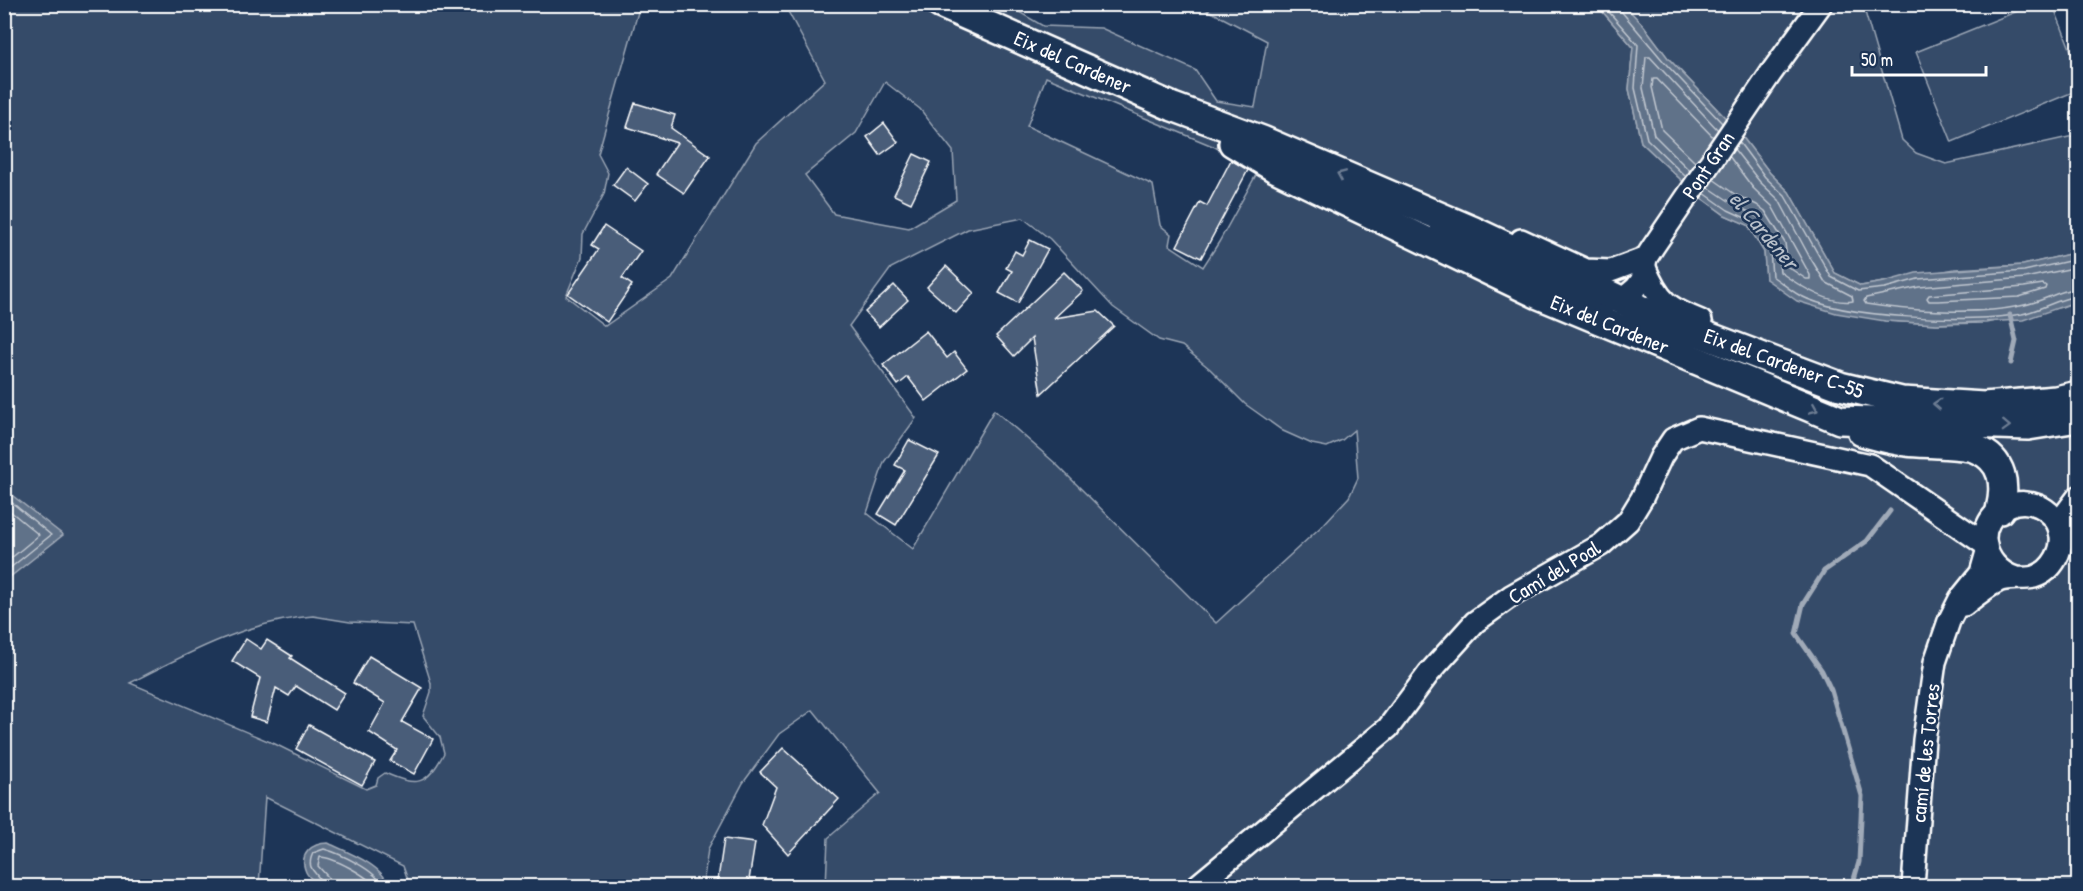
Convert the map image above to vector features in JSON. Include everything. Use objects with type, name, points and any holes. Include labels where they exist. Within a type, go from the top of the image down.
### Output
[{"type":"main road","name":"Eix del Cardener","points":[[940,4],[1173,107],[1262,140],[1474,231]]},
{"type":"main road","name":"Eix del Cardener","points":[[1173,107],[1273,167],[1539,295],[1840,420],[2028,426],[2079,418]]},
{"type":"main road","name":"Eix del Cardener C-55","points":[[1474,231],[1657,316],[1840,386],[1902,401],[1984,406],[2055,400],[2079,395]]},
{"type":"main road","points":[[1840,420],[1862,432],[1904,442],[1975,448],[1990,458],[2001,471],[2004,492],[1995,516]]},
{"type":"street","name":"Pont Gran","points":[[1623,299],[1623,283],[1644,259],[1821,4]]},
{"type":"street","points":[[1376,215],[1408,218],[1437,228],[1552,284],[1599,302],[1623,299],[1626,310],[1653,329],[1733,364],[1774,392]]},
{"type":"street","points":[[1474,231],[1522,240],[1586,270],[1611,271],[1644,259],[1654,289],[1661,300],[1683,314],[1708,324],[1750,352]]},
{"type":"street","name":"Camí del Poal","points":[[1197,886],[1388,728],[1429,673],[1475,622],[1511,596],[1601,546],[1628,522],[1661,457],[1673,439],[1699,428],[1870,465],[1945,517],[1986,549]]},
{"type":"street","points":[[2045,509],[2079,492]]},
{"type":"street","points":[[1949,621],[1965,604],[1998,581],[2034,577],[2050,567],[2059,553],[2060,532],[2066,513],[2079,497]]},
{"type":"street","points":[[2016,578],[1995,566],[1986,549],[1986,533],[1995,516],[2010,504],[2022,502],[2034,504],[2045,509],[2053,517],[2060,532]]},
{"type":"street","points":[[1945,517],[1995,516]]},
{"type":"street","name":"camí de les Torres","points":[[1913,886],[1924,740],[1935,662],[1949,621],[1960,599],[1980,573],[1986,549]]},
{"type":"shaded area","points":[[784,4],[1007,5],[1043,26],[1101,28],[1195,70],[1216,101],[1255,107],[1267,41],[1198,5],[1582,5],[1602,11],[1633,47],[1629,89],[1641,142],[1696,194],[1725,215],[1748,225],[1764,252],[1766,279],[1885,321],[1937,324],[1986,323],[2062,307],[2078,301],[2078,886],[826,886],[828,838],[880,793],[813,710],[779,734],[743,783],[708,849],[703,886],[410,886],[403,866],[265,797],[259,886],[5,886],[5,5],[640,5],[598,154],[608,173],[604,194],[583,234],[582,257],[566,296],[605,326],[672,279],[756,143],[825,80]],"holes":[[[1046,77],[1215,147],[1257,173],[1203,267],[1169,245],[1171,234],[1160,225],[1153,185],[1027,126]],[[885,82],[920,109],[953,151],[956,200],[909,228],[834,214],[805,175],[856,133]],[[1023,218],[1050,239],[1113,307],[1159,340],[1182,346],[1210,369],[1245,404],[1283,431],[1312,444],[1327,447],[1342,440],[1354,430],[1358,478],[1349,497],[1324,524],[1216,623],[1055,463],[994,410],[913,549],[867,513],[884,462],[916,418],[849,326],[891,268],[968,229]],[[313,616],[350,622],[413,625],[431,683],[431,692],[423,716],[440,737],[444,753],[426,778],[413,782],[385,773],[378,778],[376,785],[366,789],[275,744],[130,683],[241,631],[289,619]]]},
{"type":"shaded area","points":[[2035,4],[2053,5],[2078,69],[2078,90],[1952,142],[1916,52]]},
{"type":"shaded area","points":[[1624,5],[1863,5],[1902,140],[1916,153],[1946,164],[2078,135],[2078,252],[2023,265],[1955,269],[1861,286],[1835,273],[1789,192],[1770,173],[1738,131],[1668,58],[1644,26]]},
{"type":"water","name":"el Cardener","points":[[1582,5],[1624,5],[1644,26],[1668,58],[1738,131],[1770,173],[1789,192],[1835,273],[1861,286],[1916,273],[2023,265],[2078,252],[2078,301],[2023,320],[1937,324],[1885,321],[1836,313],[1797,301],[1766,279],[1764,252],[1748,225],[1725,215],[1696,194],[1641,142],[1629,89],[1633,47],[1602,11]]},
{"type":"water","points":[[4,489],[63,535],[5,581],[4,581]]},
{"type":"water","points":[[328,843],[372,866],[380,872],[388,886],[319,886],[307,874],[304,866],[305,855],[312,847]]},
{"type":"building","points":[[635,103],[675,115],[671,128],[710,156],[684,193],[656,174],[677,143],[627,127]]},
{"type":"building","points":[[884,123],[898,142],[880,155],[867,137]]},
{"type":"building","points":[[914,154],[931,162],[911,203],[894,195]]},
{"type":"building","points":[[1231,160],[1248,170],[1201,258],[1177,246],[1200,202],[1207,206]]},
{"type":"building","points":[[626,167],[648,184],[635,201],[613,185]]},
{"type":"building","points":[[604,226],[641,251],[622,278],[632,285],[607,322],[568,294],[599,249],[592,245]]},
{"type":"building","points":[[1030,240],[1048,249],[1018,303],[999,293],[1012,271],[1006,268],[1015,251],[1022,255]]},
{"type":"building","points":[[946,266],[974,293],[956,313],[927,287]]},
{"type":"building","points":[[1064,272],[1083,291],[1054,318],[1098,311],[1114,326],[1041,394],[1032,338],[1014,356],[996,336]]},
{"type":"building","points":[[894,285],[908,300],[879,327],[865,312]]},
{"type":"building","points":[[926,331],[947,358],[954,352],[967,369],[926,401],[908,377],[898,385],[883,365]]},
{"type":"building","points":[[909,440],[939,455],[896,525],[878,514],[905,470],[895,465]]},
{"type":"building","points":[[246,639],[261,649],[267,640],[292,656],[290,658],[345,693],[334,710],[296,686],[289,696],[276,688],[267,722],[250,717],[260,678],[232,661]]},
{"type":"building","points":[[369,656],[422,688],[402,722],[433,739],[414,774],[390,761],[397,750],[369,732],[385,703],[353,683]]},
{"type":"building","points":[[309,725],[375,762],[362,785],[296,749]]},
{"type":"building","points":[[783,748],[839,799],[788,854],[762,825],[776,787],[760,772]]},
{"type":"building","points":[[724,839],[755,843],[748,886],[717,886]]},
{"type":"waterway","points":[[2010,315],[2016,341],[2011,363]]},
{"type":"waterway","points":[[1852,886],[1859,862],[1862,796],[1831,690],[1822,671],[1796,634],[1803,604],[1824,571],[1867,541],[1890,511]]}]
